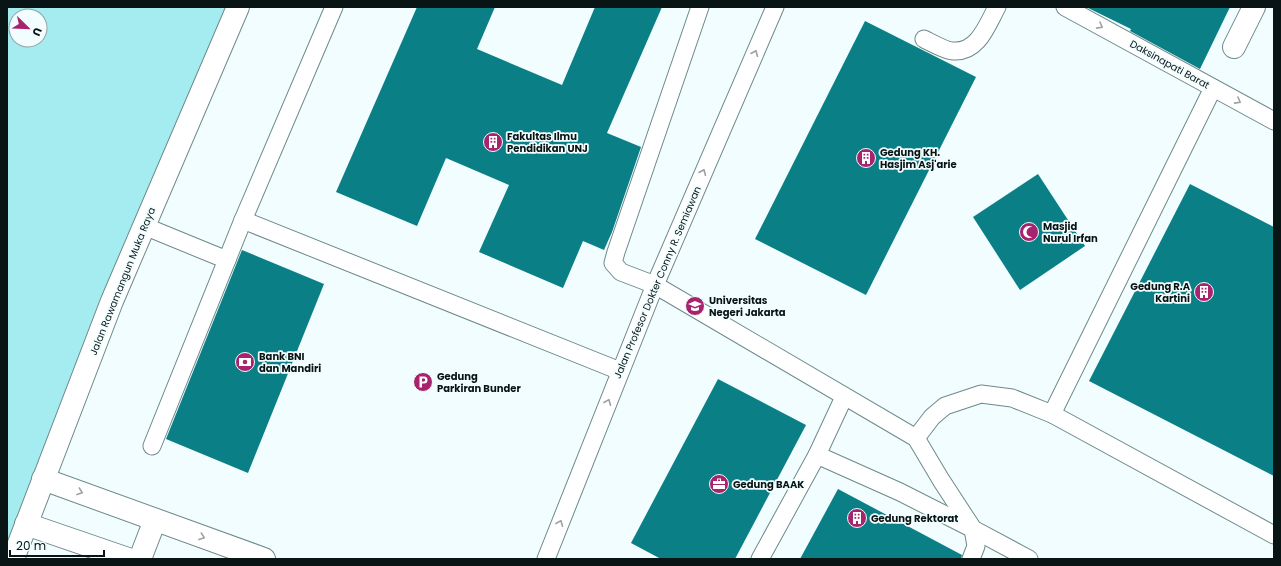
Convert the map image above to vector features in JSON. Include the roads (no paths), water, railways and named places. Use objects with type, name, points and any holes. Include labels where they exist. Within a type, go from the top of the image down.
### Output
[{"type":"street","name":"Jalan Rawamangun Muka Raya","points":[[13,559],[112,301],[238,7]]},
{"type":"street","points":[[1234,47],[1254,7]]},
{"type":"street","points":[[43,479],[264,559]]},
{"type":"street","points":[[140,559],[156,520]]},
{"type":"street","points":[[26,524],[128,559]]},
{"type":"lane","points":[[152,446],[243,220],[334,7]]},
{"type":"lane","points":[[700,7],[613,263],[621,272],[655,285],[916,438],[941,480],[974,529],[976,546],[971,559]]},
{"type":"lane","name":"Jalan Profesor Dokter Conny R. Semiawan","points":[[546,559],[655,285],[775,7]]},
{"type":"lane","points":[[924,40],[952,52],[968,50],[979,39],[997,7]]},
{"type":"lane","name":"Daksinapati Barat","points":[[1065,7],[1274,121]]},
{"type":"lane","points":[[1052,414],[1213,88]]},
{"type":"lane","points":[[243,220],[620,371]]},
{"type":"lane","points":[[144,226],[227,260]]},
{"type":"lane","points":[[916,438],[932,417],[945,406],[981,394],[1012,398],[1052,414],[1274,535]]},
{"type":"lane","points":[[760,559],[817,455],[844,397]]},
{"type":"lane","points":[[817,455],[900,492],[974,529],[1028,559]]},
{"type":"place","name":"Fakultas Ilmu Pendidikan UNJ","points":[[493,142]]},
{"type":"place","name":"Gedung KH. Hasjim Asj'arie","points":[[866,158]]},
{"type":"place","name":"Masjid Nurul Irfan","points":[[1029,232]]},
{"type":"place","name":"Gedung R.A Kartini","points":[[1204,292]]},
{"type":"place","name":"Universitas Negeri Jakarta","points":[[695,306]]},
{"type":"place","name":"Bank BNI dan Mandiri","points":[[245,362]]},
{"type":"place","name":"Gedung Parkiran Bunder","points":[[423,382]]},
{"type":"place","name":"Gedung BAAK","points":[[719,484]]},
{"type":"place","name":"Gedung Rektorat","points":[[857,518]]}]
